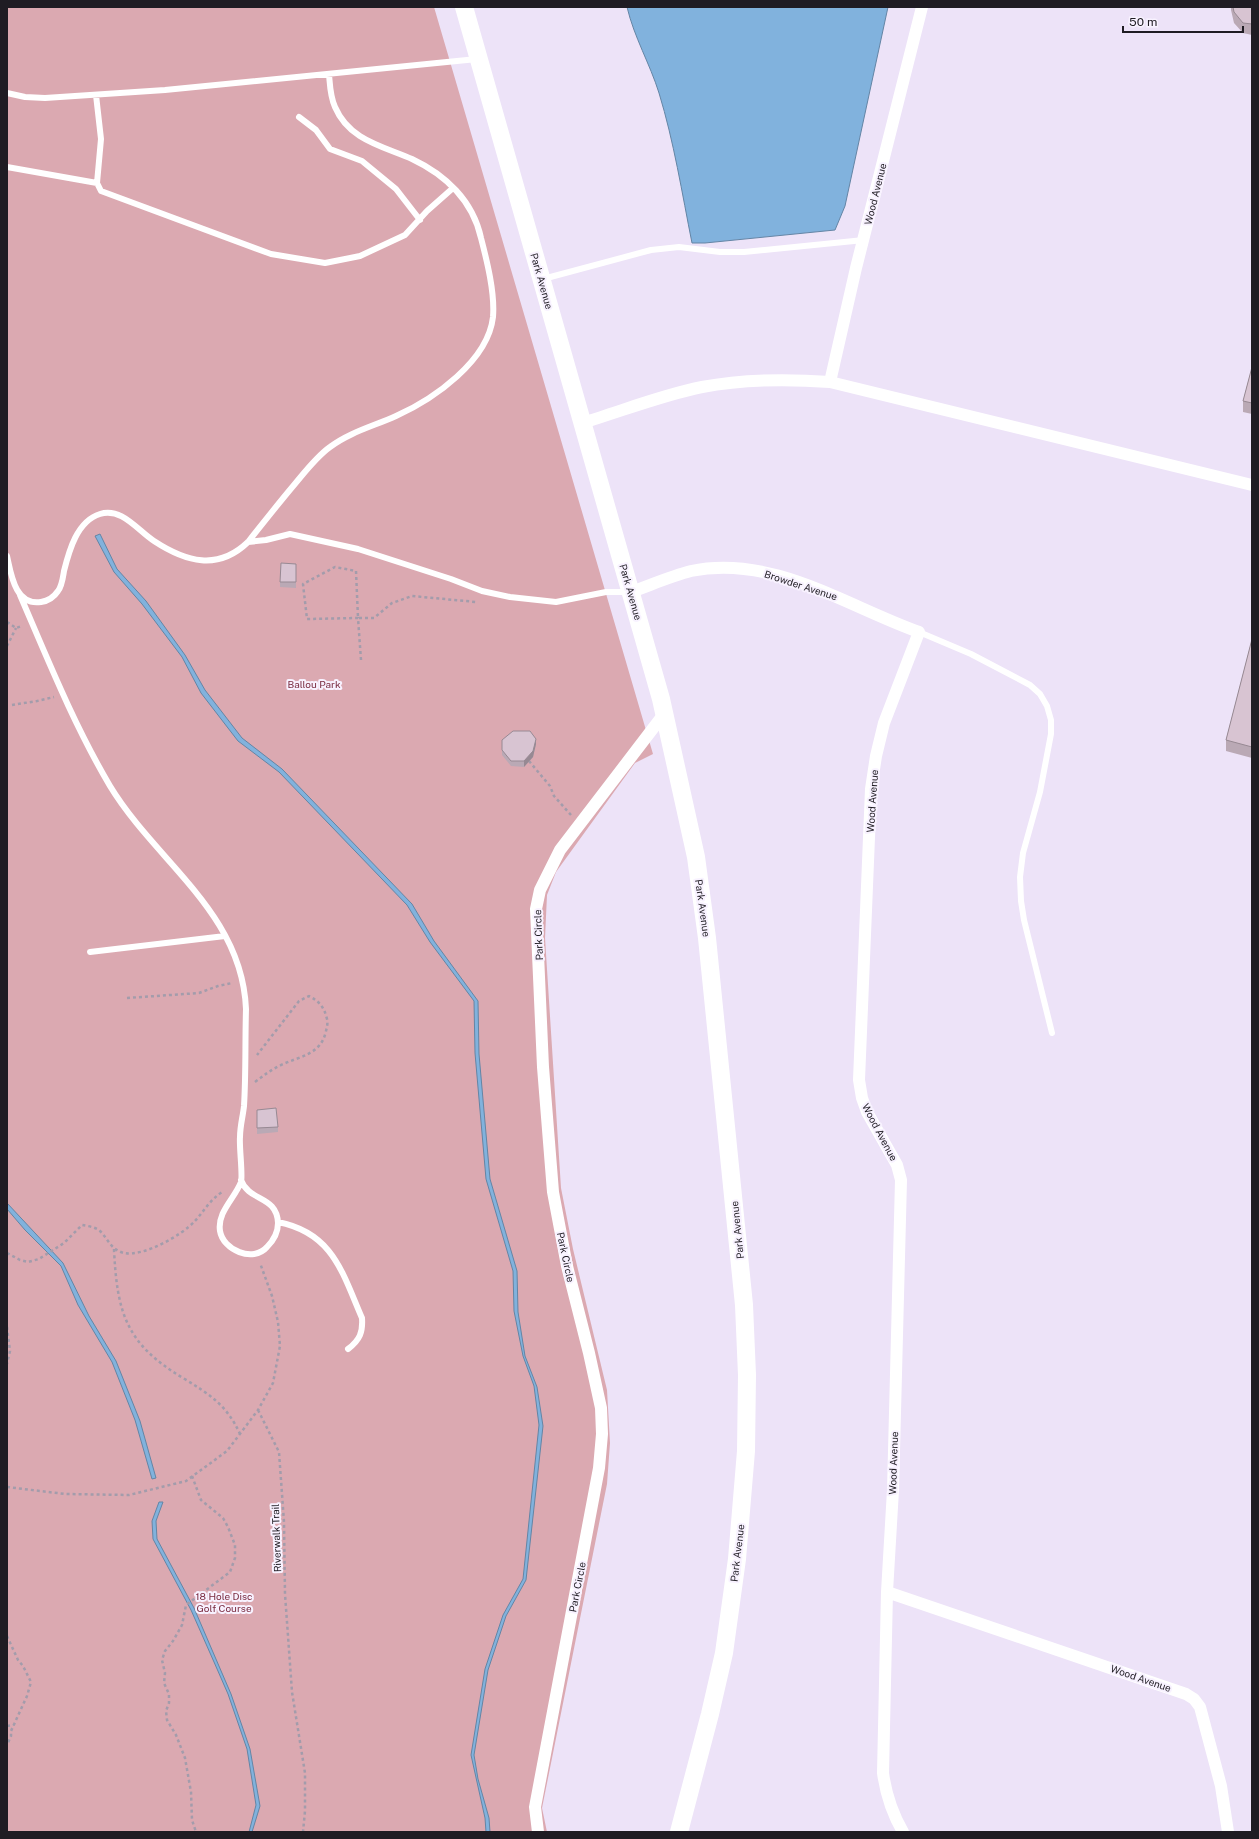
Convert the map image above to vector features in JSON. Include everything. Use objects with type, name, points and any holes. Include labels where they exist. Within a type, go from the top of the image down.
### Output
[{"type":"main road","name":"Park Avenue","points":[[464,7],[631,592],[664,714],[696,857],[707,938],[744,1305],[747,1375],[746,1451],[743,1502],[737,1559],[725,1646],[710,1714],[679,1832]]},
{"type":"street","name":"Wood Avenue","points":[[830,382],[922,7]]},
{"type":"street","points":[[582,423],[701,387],[736,382],[800,380],[830,382],[1252,485]]},
{"type":"street","name":"Browder Avenue","points":[[631,592],[690,571],[731,568],[757,571],[782,577],[834,595],[919,632]]},
{"type":"street","name":"Wood Avenue","points":[[903,1832],[886,1795],[883,1773],[887,1592],[893,1490],[901,1180],[897,1165],[867,1112],[862,1098],[859,1080],[871,789],[876,756],[884,723],[919,632]]},
{"type":"street","name":"Park Circle","points":[[538,1832],[535,1807],[599,1468],[602,1434],[601,1408],[590,1353],[567,1266],[553,1192],[543,1067],[541,994],[536,909],[540,890],[560,850],[664,714]]},
{"type":"street","name":"Wood Avenue","points":[[887,1592],[1179,1691],[1194,1698],[1200,1707],[1221,1786],[1228,1832]]},
{"type":"lane","points":[[7,93],[25,97],[46,98],[96,95],[478,59]]},
{"type":"lane","points":[[19,593],[25,599],[36,603],[45,602],[54,597],[59,590],[70,548],[79,533],[90,519],[107,512],[117,513],[127,519],[154,542],[176,553],[199,561],[213,561],[226,558],[238,552],[248,542],[314,461],[330,447],[348,436],[398,415],[430,397],[464,368],[482,347],[490,332],[493,317],[487,260],[474,214],[464,199],[446,180],[431,169],[369,142],[355,133],[343,121],[335,107],[331,94],[329,74]]},
{"type":"lane","points":[[96,95],[101,139],[97,183],[101,191],[105,194],[271,254],[325,263],[360,256],[406,235],[453,188]]},
{"type":"lane","points":[[299,116],[316,130],[330,148],[362,161],[396,189],[420,220]]},
{"type":"lane","points":[[7,167],[97,183]]},
{"type":"lane","points":[[541,279],[651,250],[679,247],[720,252],[744,252],[864,240]]},
{"type":"lane","points":[[248,542],[266,540],[290,534],[358,550],[451,579],[482,591],[510,597],[556,602],[606,592],[631,592]]},
{"type":"lane","points":[[7,556],[12,579],[32,622],[62,695],[111,788],[130,814],[208,908],[231,945],[240,967],[246,1009],[245,1071],[240,1135],[241,1180],[243,1185],[250,1193],[268,1202],[274,1209],[278,1222],[278,1229],[275,1239],[266,1250],[257,1254],[249,1255],[240,1253],[224,1241],[220,1232],[219,1223],[221,1215],[234,1196],[241,1180]]},
{"type":"lane","points":[[919,632],[971,654],[1030,684],[1040,694],[1047,706],[1051,720],[1051,734],[1040,792],[1023,853],[1020,877],[1021,901],[1024,920],[1052,1034]]},
{"type":"lane","points":[[90,952],[225,936]]},
{"type":"lane","points":[[278,1222],[292,1224],[307,1231],[321,1241],[332,1254],[362,1318],[363,1328],[361,1335],[355,1344],[348,1349]]},
{"type":"path","points":[[361,660],[358,618],[356,571],[335,567],[303,584],[308,619],[358,618],[374,618],[392,603],[412,596],[476,602]]},
{"type":"path","points":[[7,622],[16,628]]},
{"type":"path","points":[[7,646],[16,628],[32,622]]},
{"type":"path","points":[[12,704],[37,702],[62,695]]},
{"type":"path","points":[[529,761],[550,786],[554,796],[566,811],[581,823]]},
{"type":"path","points":[[127,998],[199,993],[218,986],[243,981]]},
{"type":"path","points":[[244,1091],[268,1072],[283,1064],[301,1059],[317,1049],[324,1037],[328,1022],[324,1008],[318,1000],[309,996],[299,1001],[245,1071]]},
{"type":"path","points":[[114,1249],[131,1253],[149,1249],[180,1234],[194,1221],[213,1198],[225,1190]]},
{"type":"path","points":[[7,1253],[20,1260],[28,1262],[39,1259],[64,1243],[82,1225],[99,1231],[114,1249],[116,1288],[127,1323],[138,1342],[155,1360],[208,1394],[226,1409],[234,1419],[240,1434]]},
{"type":"path","points":[[7,1487],[65,1494],[129,1495],[186,1480],[227,1451],[258,1410],[273,1383],[280,1346],[278,1322],[272,1296],[257,1254]]},
{"type":"path","points":[[7,1326],[10,1351],[7,1364]]},
{"type":"path","name":"Riverwalk Trail","points":[[258,1410],[279,1452],[284,1522],[285,1594],[292,1692],[305,1773],[305,1811],[303,1832]]},
{"type":"path","points":[[192,1476],[201,1500],[223,1518],[235,1545],[230,1572],[186,1605],[182,1625],[173,1641],[164,1651],[162,1660],[165,1674],[164,1683],[169,1694],[169,1703],[166,1710],[167,1720],[176,1735],[185,1758],[191,1792],[192,1820],[196,1832]]},
{"type":"path","points":[[7,1636],[18,1660],[24,1666],[31,1682],[27,1696],[13,1726],[7,1745]]},
{"type":"path","points":[[7,1726],[13,1726]]},
{"type":"green space","name":"Ballou Park","points":[[7,7],[434,7],[653,754],[635,763],[556,872],[547,895],[545,938],[561,1188],[573,1249],[607,1390],[610,1443],[607,1484],[542,1808],[547,1832],[7,1832]]},
{"type":"water","points":[[627,7],[888,7],[845,206],[835,230],[692,243],[664,111],[659,93]]},
{"type":"water","points":[[100,534],[117,569],[146,601],[185,655],[205,690],[242,738],[282,769],[412,904],[434,941],[478,1001],[479,1054],[490,1179],[517,1271],[518,1312],[525,1356],[537,1387],[543,1426],[526,1580],[506,1616],[488,1670],[474,1755],[478,1779],[489,1818],[490,1832],[486,1832],[485,1818],[471,1755],[485,1669],[503,1615],[523,1579],[539,1425],[534,1386],[523,1356],[514,1311],[513,1271],[486,1179],[475,1053],[474,1001],[430,942],[407,905],[279,772],[238,741],[201,693],[182,657],[142,604],[114,572],[95,536]]},
{"type":"water","points":[[7,1203],[63,1263],[89,1316],[116,1361],[140,1421],[156,1478],[152,1479],[135,1420],[112,1362],[78,1305],[61,1266],[25,1230],[7,1209]]},
{"type":"water","points":[[159,1502],[163,1502],[156,1521],[157,1539],[194,1608],[231,1694],[250,1749],[260,1806],[252,1832],[249,1832],[256,1805],[247,1749],[228,1694],[191,1610],[153,1539],[152,1521]]},
{"type":"building","points":[[1233,7],[1252,7],[1252,24],[1243,23],[1234,12]]},
{"type":"building","points":[[1252,367],[1252,403],[1243,401]]},
{"type":"building","points":[[281,563],[296,564],[296,582],[280,582]]},
{"type":"building","points":[[1252,639],[1252,747],[1226,740]]},
{"type":"building","points":[[513,731],[530,731],[536,739],[533,751],[524,761],[511,761],[502,750],[502,740]]},
{"type":"building","points":[[276,1108],[278,1127],[257,1128],[257,1110]]},
{"type":"park label","name":"18 Hole Disc Golf Course","points":[[224,1602]]}]
